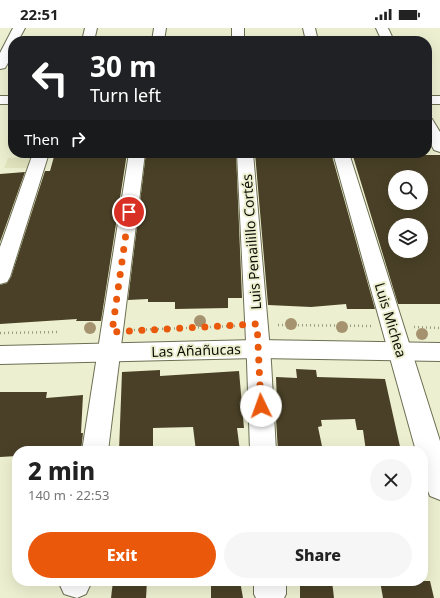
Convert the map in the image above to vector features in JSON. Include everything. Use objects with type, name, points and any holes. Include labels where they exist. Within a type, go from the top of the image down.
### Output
[{"type":"street","points":[[0,65],[8,49]]},
{"type":"street","points":[[432,132],[440,147]]},
{"type":"street","points":[[0,277],[39,158]]},
{"type":"street","points":[[96,446],[136,158]]},
{"type":"street","name":"Luis Penailillo Cortés","points":[[245,158],[257,324],[263,446]]},
{"type":"street","name":"Luis Michea","points":[[342,158],[440,486]]},
{"type":"street","name":"Las Añañucas","points":[[0,355],[111,342],[258,349],[440,352]]},
{"type":"path","points":[[111,342],[257,324],[440,328]]},
{"type":"path","points":[[0,333],[60,332]]},
{"type":"shaded area","points":[[8,158],[31,158],[27,168],[4,168]]},
{"type":"building","points":[[432,155],[440,155],[440,304],[398,304],[354,158],[432,158]]},
{"type":"building","points":[[54,158],[126,158],[101,321],[76,321],[77,319],[0,324],[0,285],[7,283],[11,277],[45,171],[50,171]]},
{"type":"building","points":[[145,158],[236,158],[242,298],[228,298],[228,308],[175,309],[175,302],[148,302],[148,299],[128,300]]},
{"type":"building","points":[[255,158],[333,158],[375,309],[347,309],[346,304],[311,307],[268,305]]},
{"type":"building","points":[[25,172],[0,242],[0,174]]},
{"type":"building","points":[[296,369],[316,370],[317,377],[385,379],[400,446],[365,446],[363,430],[357,430],[355,419],[321,420],[322,426],[318,427],[322,446],[278,446],[275,403],[277,403],[276,377],[297,378]]},
{"type":"building","points":[[160,370],[160,376],[239,371],[244,428],[237,428],[239,446],[195,446],[193,427],[153,428],[153,446],[119,446],[122,372]]},
{"type":"building","points":[[0,392],[47,392],[46,398],[83,395],[82,446],[12,446],[12,456],[0,457]]},
{"type":"building","points":[[428,581],[430,581],[434,598],[383,598],[381,586],[428,586]]},
{"type":"building","points":[[112,586],[147,586],[146,598],[111,598]]},
{"type":"building","points":[[211,586],[241,586],[243,598],[211,598]]},
{"type":"building","points":[[300,586],[333,586],[334,598],[300,598]]},
{"type":"route","points":[[129,212],[112,332],[257,324],[261,406]]}]
